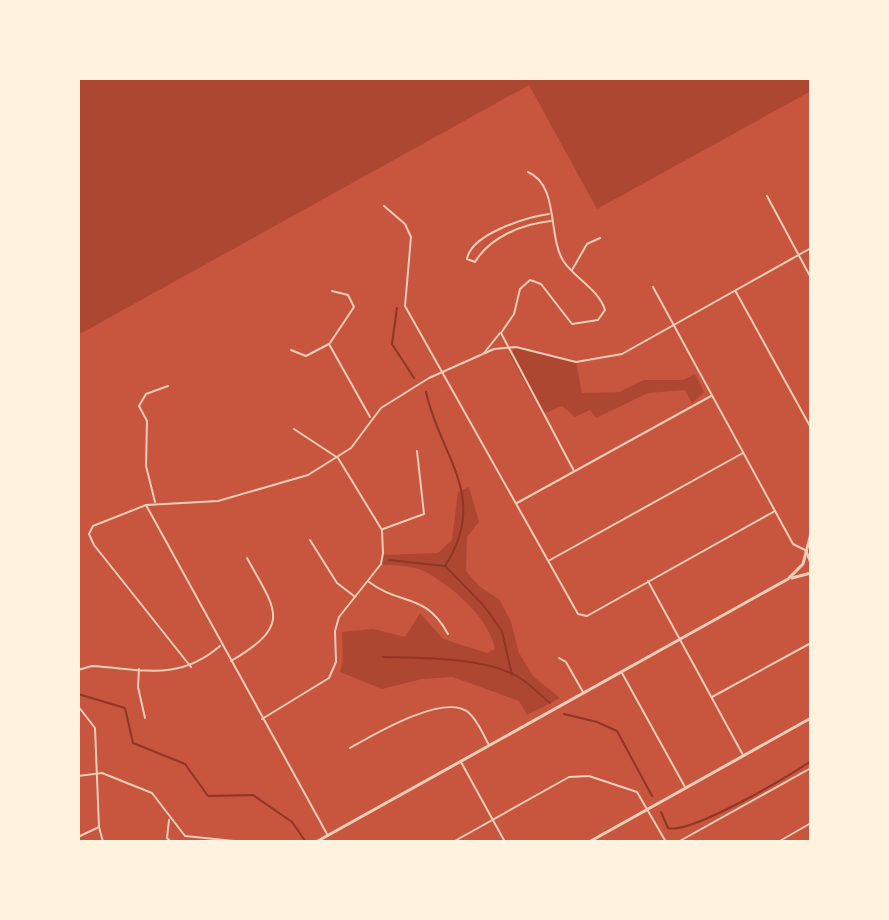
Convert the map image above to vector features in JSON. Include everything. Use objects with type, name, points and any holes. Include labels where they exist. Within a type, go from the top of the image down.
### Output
[{"type":"street","points":[[483,354],[514,314],[520,289],[530,280],[541,284],[569,322],[583,324],[601,318],[605,310],[603,302],[571,271],[560,255],[549,199],[541,183],[528,172]]},
{"type":"street","points":[[767,196],[811,278]]},
{"type":"street","points":[[384,206],[409,230],[412,245],[405,306],[581,616],[775,511]]},
{"type":"street","points":[[550,214],[501,228],[475,246],[467,259],[474,262],[484,249],[515,230],[552,221]]},
{"type":"street","points":[[571,271],[587,244],[600,238]]},
{"type":"street","points":[[191,667],[89,534],[93,526],[146,505],[218,501],[308,475],[351,448],[381,408],[483,354],[506,347],[576,362],[622,354],[811,248]]},
{"type":"street","points":[[653,287],[793,544],[806,550],[811,563],[802,565]]},
{"type":"street","points":[[291,350],[306,356],[329,344],[354,307],[348,295],[332,291]]},
{"type":"street","points":[[735,291],[811,428]]},
{"type":"street","points":[[501,333],[574,471]]},
{"type":"street","points":[[329,344],[371,418]]},
{"type":"street","points":[[156,503],[146,466],[147,421],[139,406],[144,395],[168,386]]},
{"type":"street","points":[[516,503],[712,395]]},
{"type":"street","points":[[262,719],[329,678],[336,662],[336,624],[381,564],[382,530],[338,458],[294,429]]},
{"type":"street","points":[[382,530],[424,514],[417,451]]},
{"type":"street","points":[[549,561],[743,453]]},
{"type":"street","points":[[146,505],[331,842]]},
{"type":"street","points":[[788,579],[802,565],[811,533]]},
{"type":"street","points":[[310,540],[337,583],[355,597]]},
{"type":"street","points":[[230,662],[263,642],[273,618],[271,601],[247,558]]},
{"type":"street","points":[[802,565],[811,579]]},
{"type":"street","points":[[316,842],[788,579],[808,574]]},
{"type":"street","points":[[368,581],[390,596],[419,601],[448,634]]},
{"type":"street","points":[[648,581],[743,756]]},
{"type":"street","points":[[711,698],[811,643]]},
{"type":"street","points":[[78,670],[92,666],[139,669],[191,667],[221,645]]},
{"type":"street","points":[[559,658],[566,662],[583,693]]},
{"type":"street","points":[[139,669],[138,687],[145,718]]},
{"type":"street","points":[[621,672],[685,788]]},
{"type":"street","points":[[78,706],[95,728],[99,827],[103,842]]},
{"type":"street","points":[[350,748],[410,715],[462,709],[474,718],[489,746]]},
{"type":"street","points":[[589,842],[811,718]]},
{"type":"street","points":[[461,761],[505,842]]},
{"type":"street","points":[[678,842],[811,768]]},
{"type":"street","points":[[78,776],[96,773],[152,793],[185,836],[244,842]]},
{"type":"street","points":[[453,842],[569,777],[581,774],[633,789],[666,842]]},
{"type":"street","points":[[169,818],[167,838],[171,842]]},
{"type":"street","points":[[778,842],[811,823]]},
{"type":"street","points":[[78,837],[99,827]]},
{"type":"street","points":[[199,842],[203,838]]},
{"type":"shaded area","points":[[78,78],[811,78],[811,91],[597,209],[529,85],[78,335]]},
{"type":"shaded area","points":[[516,347],[576,362],[582,393],[620,392],[643,380],[683,380],[695,374],[704,392],[692,403],[685,390],[648,393],[596,418],[590,410],[575,417],[562,406],[543,414],[510,355]]},
{"type":"shaded area","points":[[469,487],[479,522],[467,537],[466,571],[480,587],[499,599],[511,622],[519,653],[534,677],[560,698],[527,715],[519,701],[453,677],[422,679],[382,689],[340,672],[343,661],[342,632],[373,629],[405,637],[420,613],[443,639],[487,653],[495,649],[477,614],[446,585],[419,569],[381,564],[383,555],[438,553],[452,540],[458,492]]},
{"type":"waterway","points":[[397,308],[392,344],[414,378]]},
{"type":"waterway","points":[[426,392],[458,477],[462,497],[463,518],[458,541],[445,566]]},
{"type":"waterway","points":[[389,560],[445,566],[484,606],[502,631],[512,675]]},
{"type":"waterway","points":[[383,657],[453,660],[490,666],[520,678],[550,703]]},
{"type":"waterway","points":[[78,694],[125,708],[133,743],[185,764],[208,796],[253,795],[292,822],[306,842]]},
{"type":"waterway","points":[[564,714],[597,722],[617,731],[652,796]]},
{"type":"waterway","points":[[661,812],[668,828],[697,823],[740,803],[811,761]]}]
